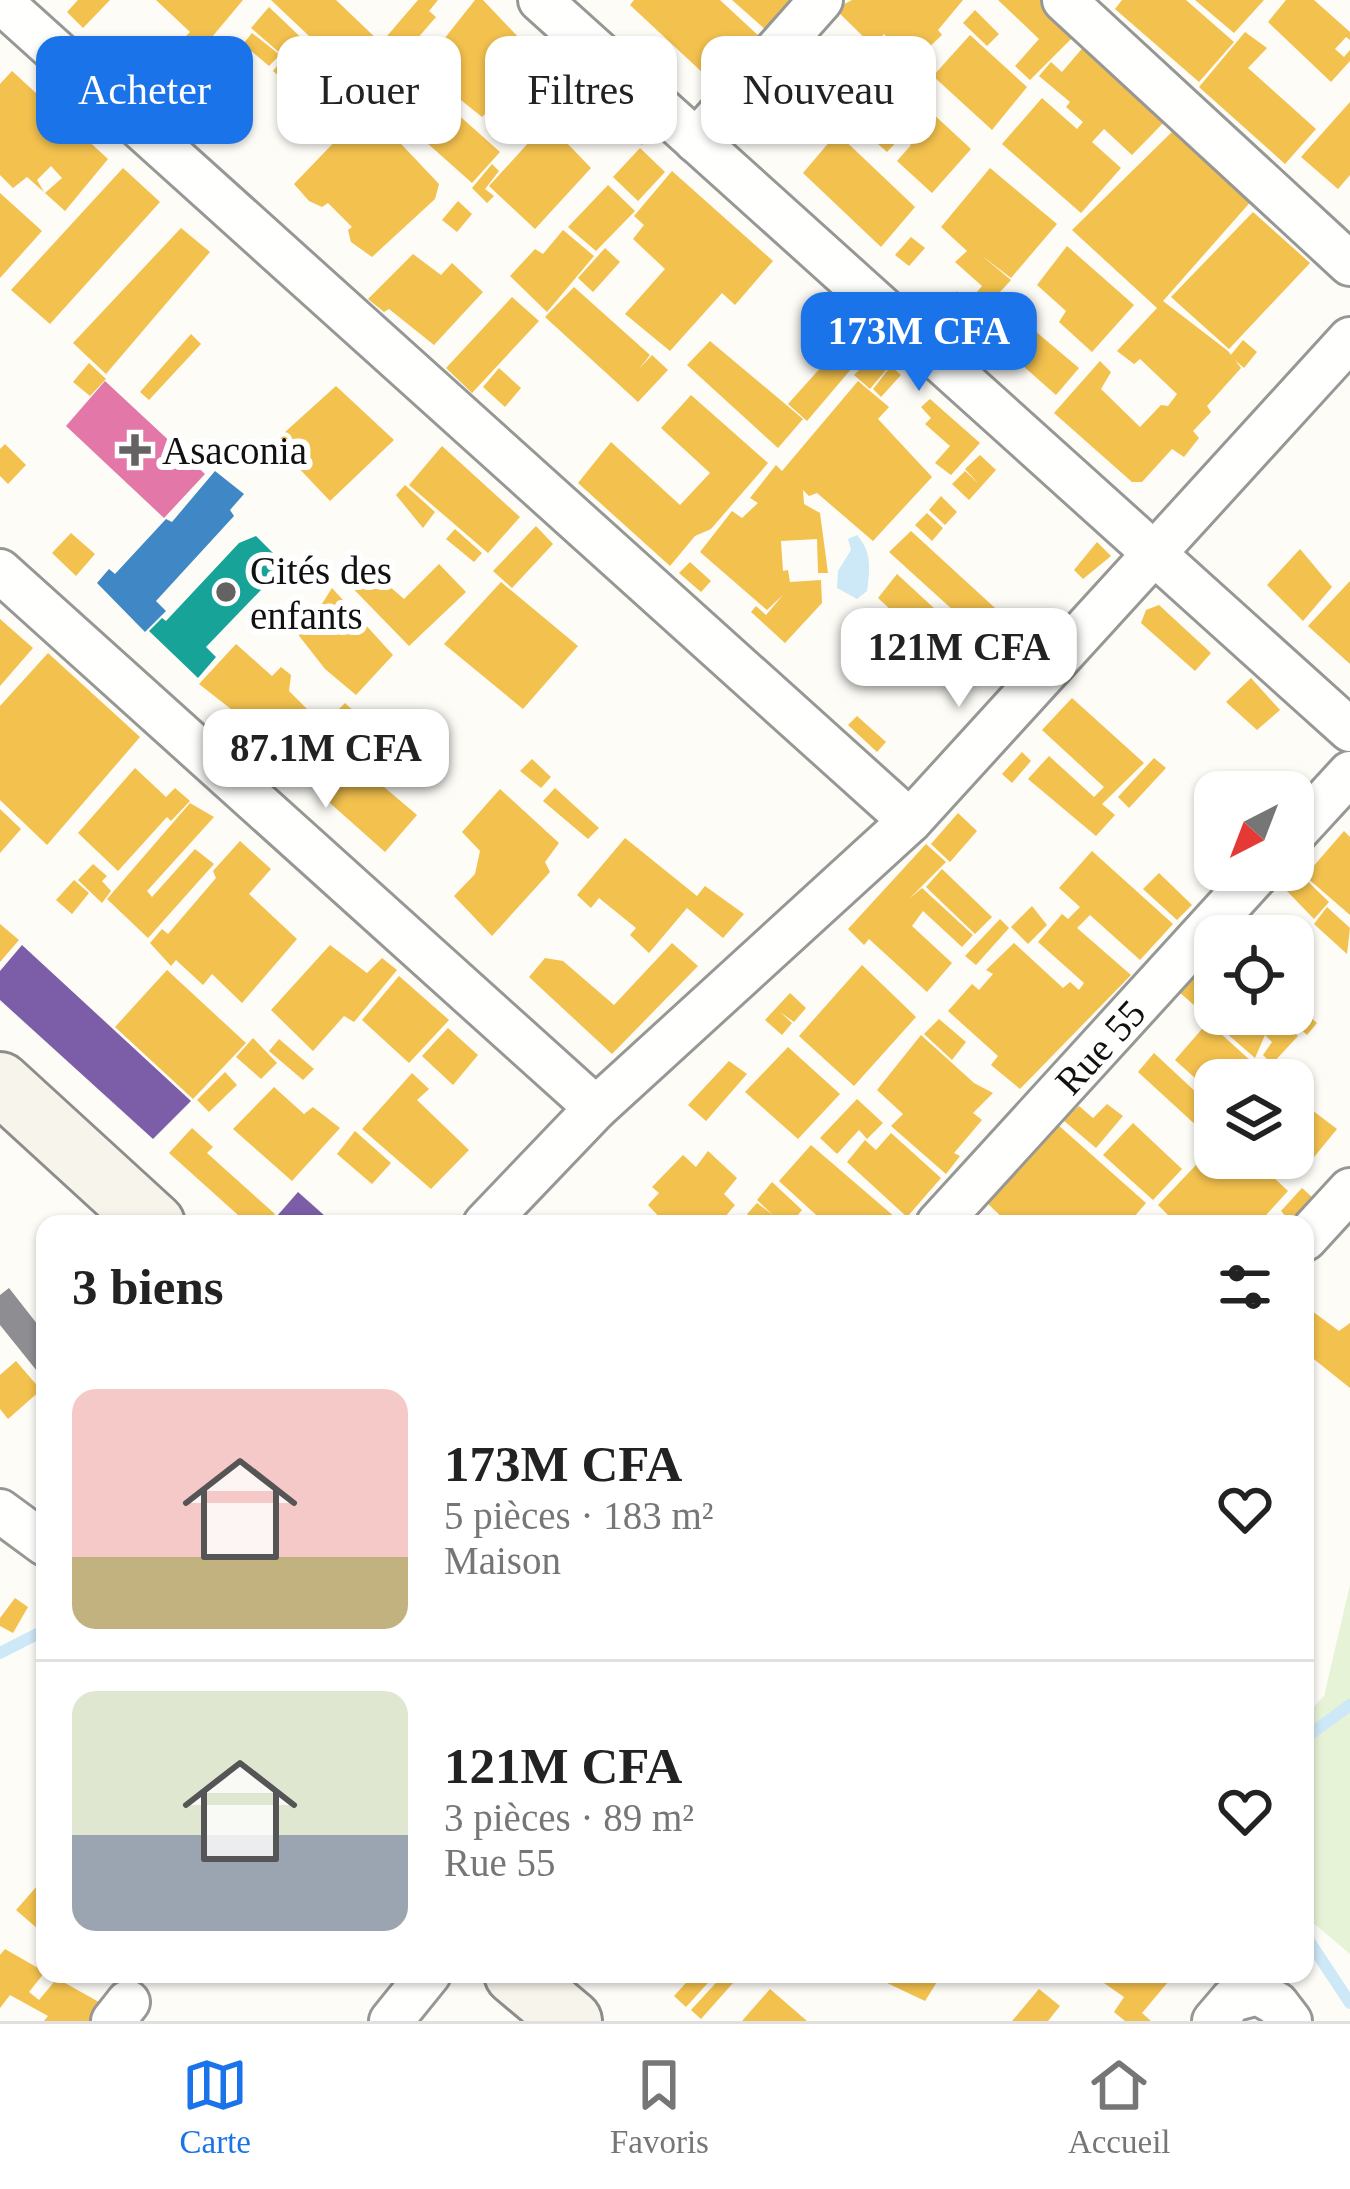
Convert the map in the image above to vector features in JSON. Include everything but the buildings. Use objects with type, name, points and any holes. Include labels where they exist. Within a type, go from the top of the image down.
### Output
[{"type":"main road","points":[[0,1083],[144,1215]]},
{"type":"main road","points":[[526,1983],[571,2021]]},
{"type":"street","points":[[540,0],[1350,730]]},
{"type":"street","points":[[697,141],[821,0]]},
{"type":"street","points":[[1064,0],[1350,264]]},
{"type":"street","points":[[15,16],[910,821]]},
{"type":"street","points":[[493,1215],[596,1108],[910,821],[1350,339]]},
{"type":"street","points":[[0,571],[596,1108]]},
{"type":"street","points":[[1314,813],[1350,773]]},
{"type":"street","name":"Rue 55","points":[[946,1215],[1243,891]]},
{"type":"street","points":[[1314,1229],[1350,1190]]},
{"type":"street","points":[[0,1511],[36,1537]]},
{"type":"street","points":[[391,2021],[422,1983]]},
{"type":"street","points":[[1214,2021],[1232,2000],[1258,1993],[1277,2004],[1290,2021]]},
{"type":"green space","points":[[1350,1585],[1350,1954],[1314,1924],[1314,1707],[1324,1696]]},
{"type":"water","points":[[857,535],[868,554],[869,568],[867,591],[857,599],[837,588],[838,571],[851,550],[848,539]]},
{"type":"waterway","points":[[0,1653],[36,1635]]},
{"type":"waterway","points":[[1314,1731],[1350,1705]]},
{"type":"waterway","points":[[1314,1949],[1350,2003]]},
{"type":"place","name":"Asaconia","points":[[135,450]]},
{"type":"place","name":"Cités des enfants","points":[[226,592]]}]
